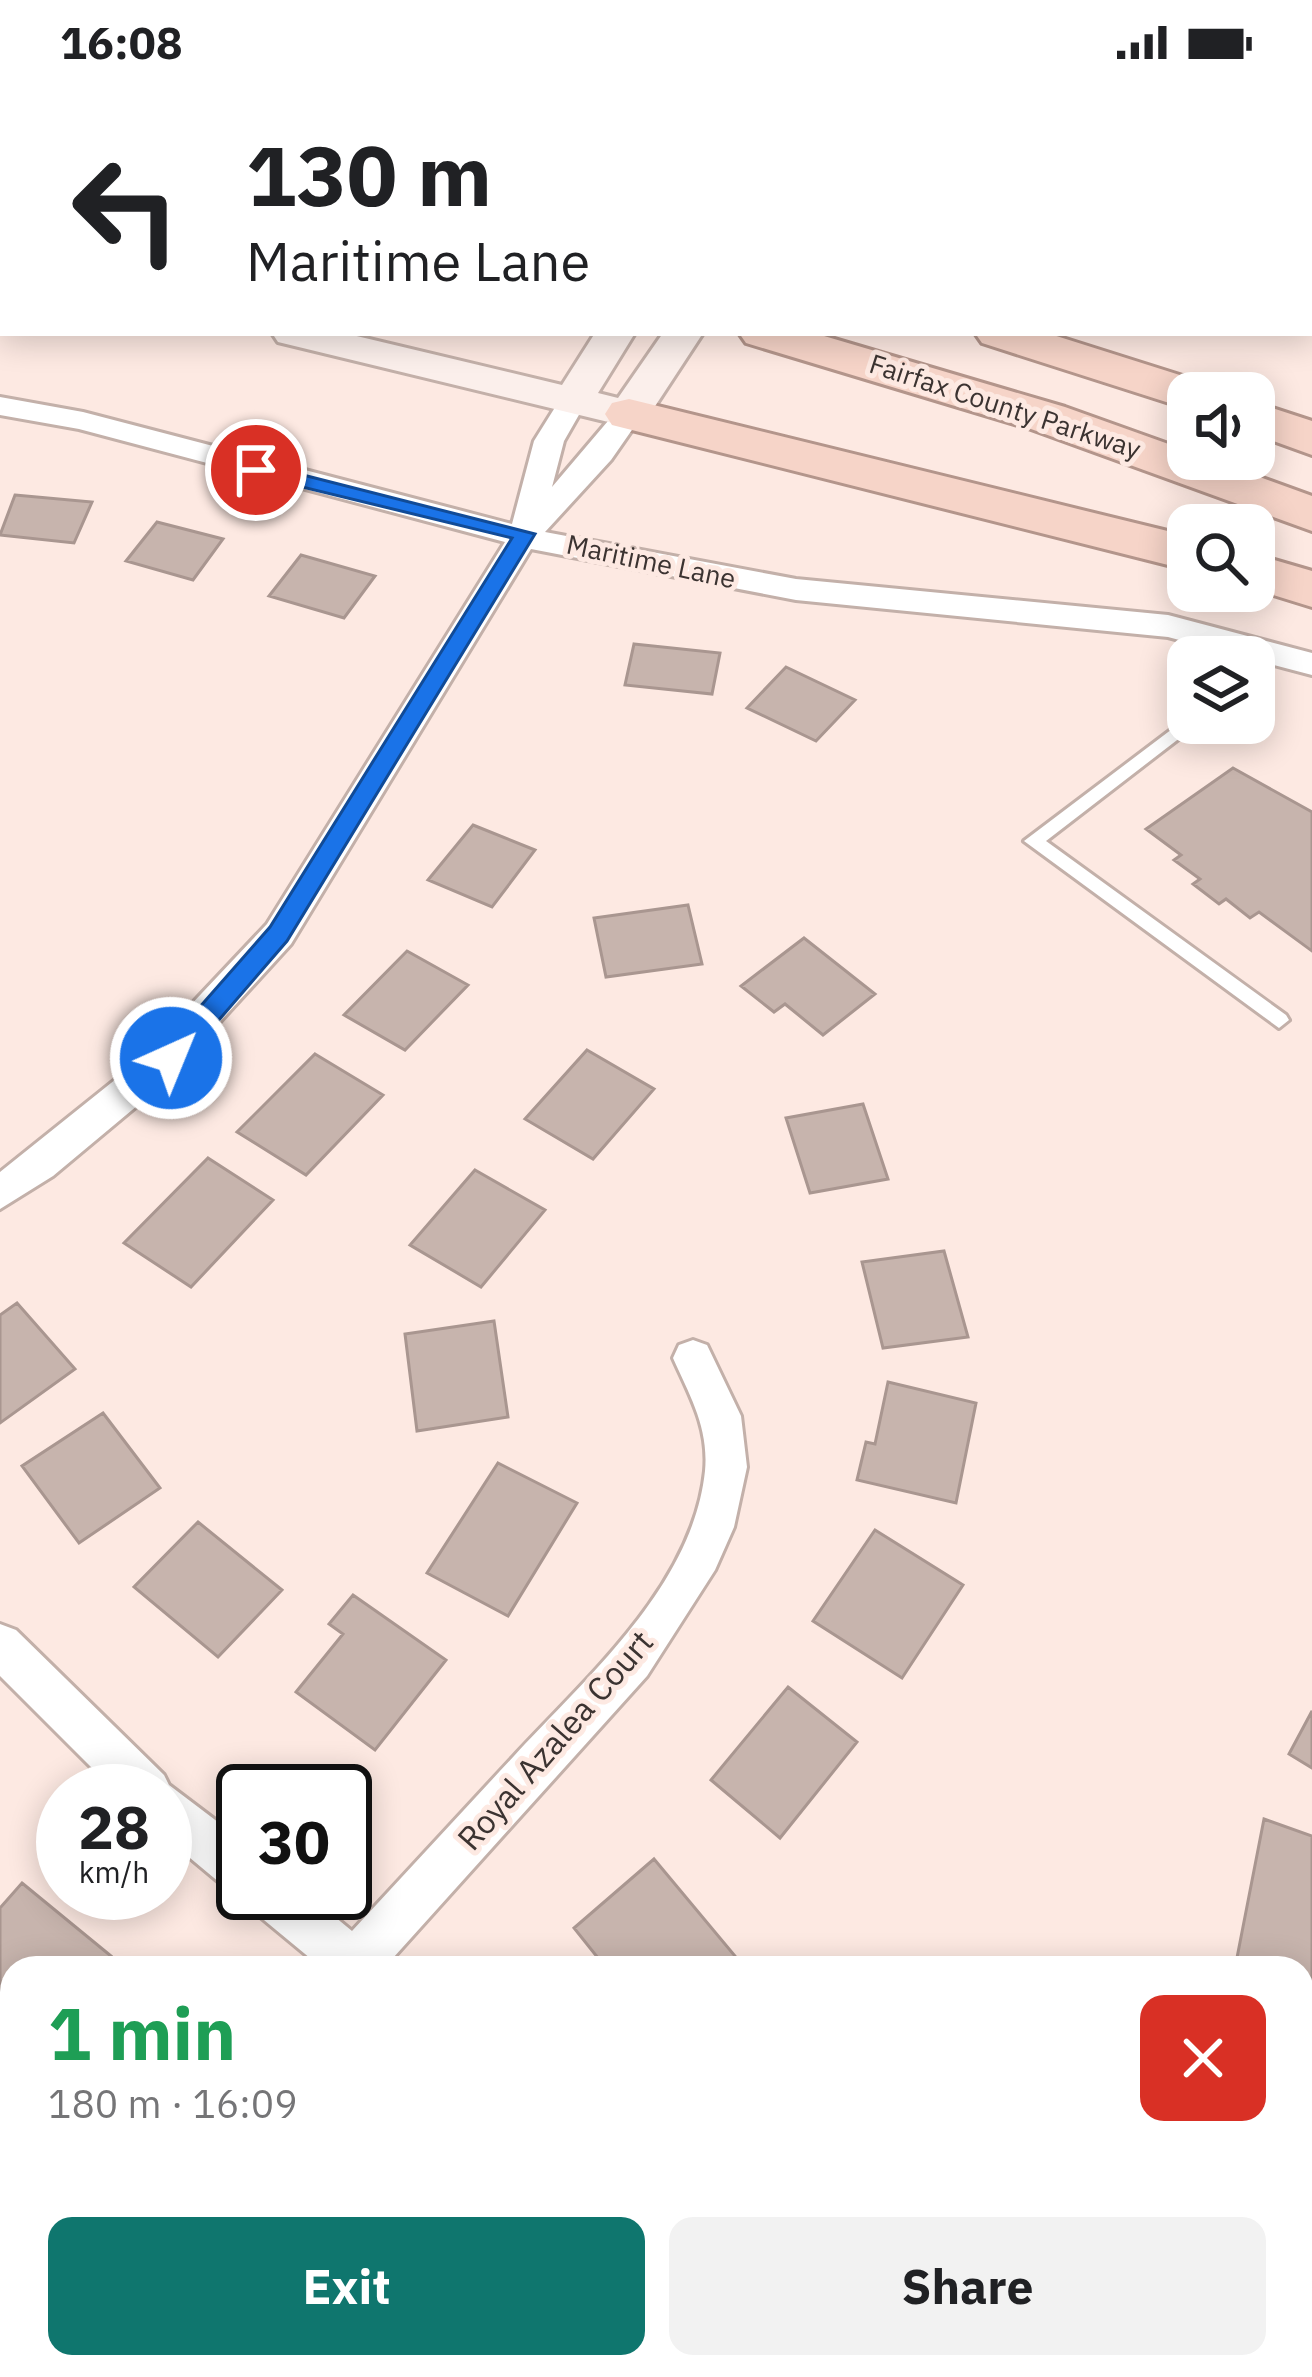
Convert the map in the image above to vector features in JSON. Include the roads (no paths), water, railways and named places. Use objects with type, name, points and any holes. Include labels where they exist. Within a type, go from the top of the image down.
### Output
[{"type":"highway","name":"Fairfax County Parkway","points":[[773,336],[1048,418],[1312,514]]},
{"type":"highway","points":[[1008,336],[1167,387]]},
{"type":"highway","points":[[643,395],[1167,547]]},
{"type":"highway","points":[[1275,425],[1312,439]]},
{"type":"highway","points":[[1275,578],[1312,589]]},
{"type":"main road","points":[[305,336],[574,399],[643,395],[681,336]]},
{"type":"main road","points":[[574,399],[606,348]]},
{"type":"street","points":[[0,1193],[81,1136],[171,1058],[232,993],[279,934],[525,534],[601,453],[643,395]]},
{"type":"street","points":[[525,534],[549,441],[574,399]]},
{"type":"street","name":"Maritime Lane","points":[[0,406],[58,412],[218,460],[525,534],[797,590],[1097,617],[1175,636]]},
{"type":"street","name":"Maritime Lane","points":[[1275,657],[1312,664]]},
{"type":"street","name":"Royal Azalea Court","points":[[366,1956],[631,1661],[665,1615],[716,1525],[726,1479],[725,1431],[694,1358]]},
{"type":"street","points":[[0,1646],[120,1764]]},
{"type":"street","points":[[192,1829],[216,1849]]},
{"type":"street","points":[[302,1920],[345,1956]]},
{"type":"lane","points":[[1167,739],[1033,841],[1280,1021]]}]
